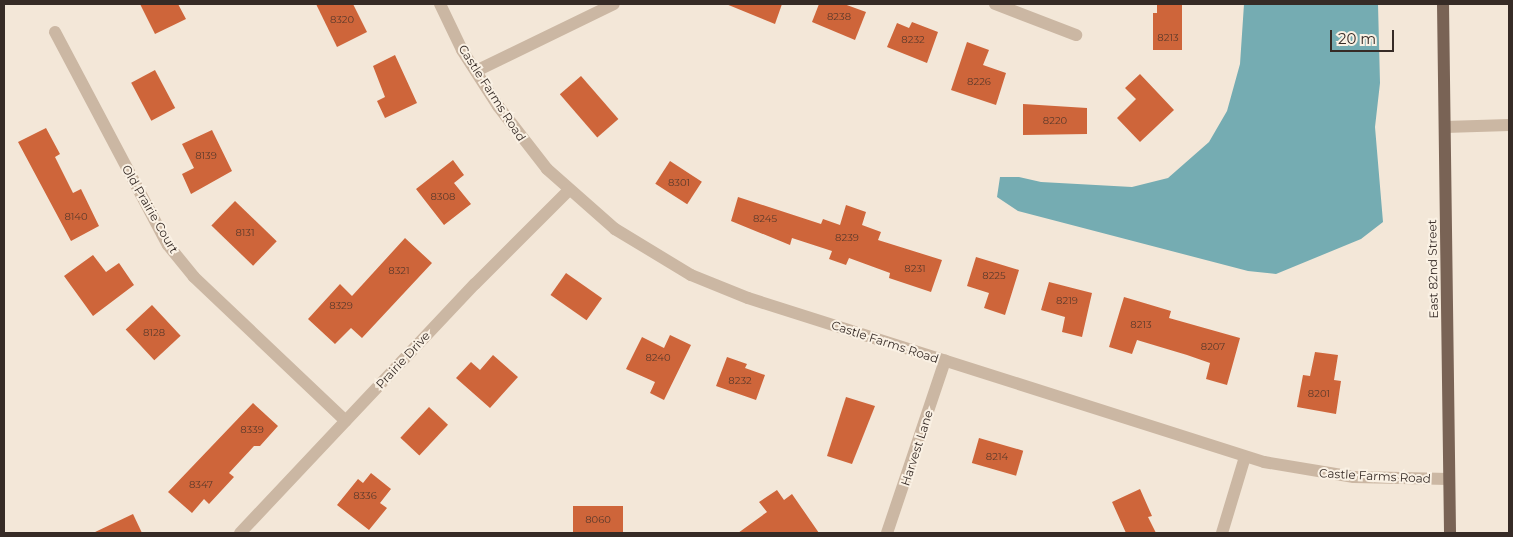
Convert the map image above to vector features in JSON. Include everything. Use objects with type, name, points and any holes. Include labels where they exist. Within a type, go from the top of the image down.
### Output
[{"type":"main road","name":"East 82nd Street","points":[[1443,4],[1450,533]]},
{"type":"street","name":"Castle Farms Road","points":[[440,4],[462,50],[521,138],[569,190],[630,240],[696,278],[748,298],[1245,457],[1334,475],[1449,479]]},
{"type":"street","points":[[476,71],[614,4]]},
{"type":"street","points":[[995,4],[1076,35]]},
{"type":"street","name":"Old Prairie Court","points":[[54,32],[168,245],[194,278],[346,421]]},
{"type":"street","points":[[1445,127],[1509,125]]},
{"type":"street","name":"Prairie Drive","points":[[240,533],[569,190]]},
{"type":"street","name":"Harvest Lane","points":[[887,533],[945,361]]},
{"type":"street","points":[[1222,533],[1245,457]]},
{"type":"water","points":[[1244,4],[1378,4],[1380,83],[1375,127],[1383,222],[1361,239],[1276,274],[1248,271],[1018,211],[997,197],[1000,177],[1019,177],[1041,182],[1132,187],[1168,178],[1209,142],[1227,111],[1240,64]]},
{"type":"building","points":[[140,4],[178,4],[186,19],[155,34]]},
{"type":"building","points":[[316,4],[353,4],[367,32],[337,47]]},
{"type":"building","points":[[726,4],[782,4],[775,24]]},
{"type":"building","points":[[819,4],[844,4],[866,12],[855,40],[812,22]]},
{"type":"building","points":[[1157,4],[1182,4],[1182,50],[1153,50],[1153,13],[1157,13]]},
{"type":"building","points":[[912,22],[938,32],[927,63],[887,47],[897,23],[909,28]]},
{"type":"building","points":[[967,42],[989,50],[983,65],[1006,73],[996,105],[951,90]]},
{"type":"building","points":[[395,55],[417,103],[385,118],[377,101],[385,97],[373,66]]},
{"type":"building","points":[[155,70],[175,108],[151,121],[131,83]]},
{"type":"building","points":[[1140,74],[1174,110],[1140,142],[1117,118],[1136,99],[1125,88]]},
{"type":"building","points":[[581,76],[618,119],[597,137],[560,94]]},
{"type":"building","points":[[1023,104],[1087,108],[1087,134],[1023,135]]},
{"type":"building","points":[[46,128],[60,154],[55,157],[73,193],[81,189],[99,226],[71,241],[18,142]]},
{"type":"building","points":[[212,130],[232,171],[191,194],[182,174],[194,168],[182,144]]},
{"type":"building","points":[[453,160],[464,175],[454,183],[471,204],[444,225],[416,189]]},
{"type":"building","points":[[670,161],[702,182],[687,204],[655,184]]},
{"type":"building","points":[[738,197],[821,224],[823,219],[840,225],[846,205],[866,212],[862,225],[881,232],[878,240],[942,260],[931,292],[889,278],[890,273],[849,258],[846,265],[829,259],[832,251],[792,238],[790,245],[731,221]]},
{"type":"building","points":[[235,201],[277,241],[253,266],[211,225]]},
{"type":"building","points":[[405,238],[432,263],[362,338],[351,328],[335,344],[308,319],[340,284],[352,296]]},
{"type":"building","points":[[93,255],[106,272],[119,263],[134,285],[93,316],[64,276]]},
{"type":"building","points":[[976,257],[1019,270],[1005,315],[984,308],[989,293],[967,286]]},
{"type":"building","points":[[566,273],[602,298],[587,320],[551,295]]},
{"type":"building","points":[[1049,282],[1092,293],[1082,337],[1062,332],[1065,317],[1041,310]]},
{"type":"building","points":[[1124,297],[1171,311],[1169,318],[1240,338],[1227,385],[1206,379],[1210,363],[1187,355],[1137,340],[1132,354],[1109,347]]},
{"type":"building","points":[[152,305],[181,336],[154,360],[126,330]]},
{"type":"building","points":[[670,335],[691,345],[664,400],[650,393],[655,382],[626,369],[642,337],[664,348]]},
{"type":"building","points":[[1315,352],[1338,355],[1334,380],[1341,381],[1336,414],[1297,407],[1303,375],[1310,376]]},
{"type":"building","points":[[493,355],[518,377],[490,408],[456,378],[471,362],[480,370]]},
{"type":"building","points":[[727,357],[747,364],[745,368],[765,375],[756,400],[716,386]]},
{"type":"building","points":[[846,397],[875,406],[852,464],[827,456]]},
{"type":"building","points":[[253,403],[278,426],[260,446],[254,446],[229,473],[234,477],[209,504],[204,499],[192,513],[168,492]]},
{"type":"building","points":[[429,407],[448,425],[419,455],[400,438]]},
{"type":"building","points":[[979,438],[1023,451],[1016,476],[972,463]]},
{"type":"building","points":[[371,473],[391,489],[380,503],[387,508],[369,530],[337,505],[358,479],[363,483]]},
{"type":"building","points":[[1140,489],[1152,516],[1148,517],[1156,533],[1126,533],[1112,502]]},
{"type":"building","points":[[777,490],[784,500],[792,494],[819,533],[738,533],[767,512],[759,502]]},
{"type":"building","points":[[573,506],[623,506],[623,533],[573,533]]},
{"type":"building","points":[[133,514],[142,533],[93,533]]}]
